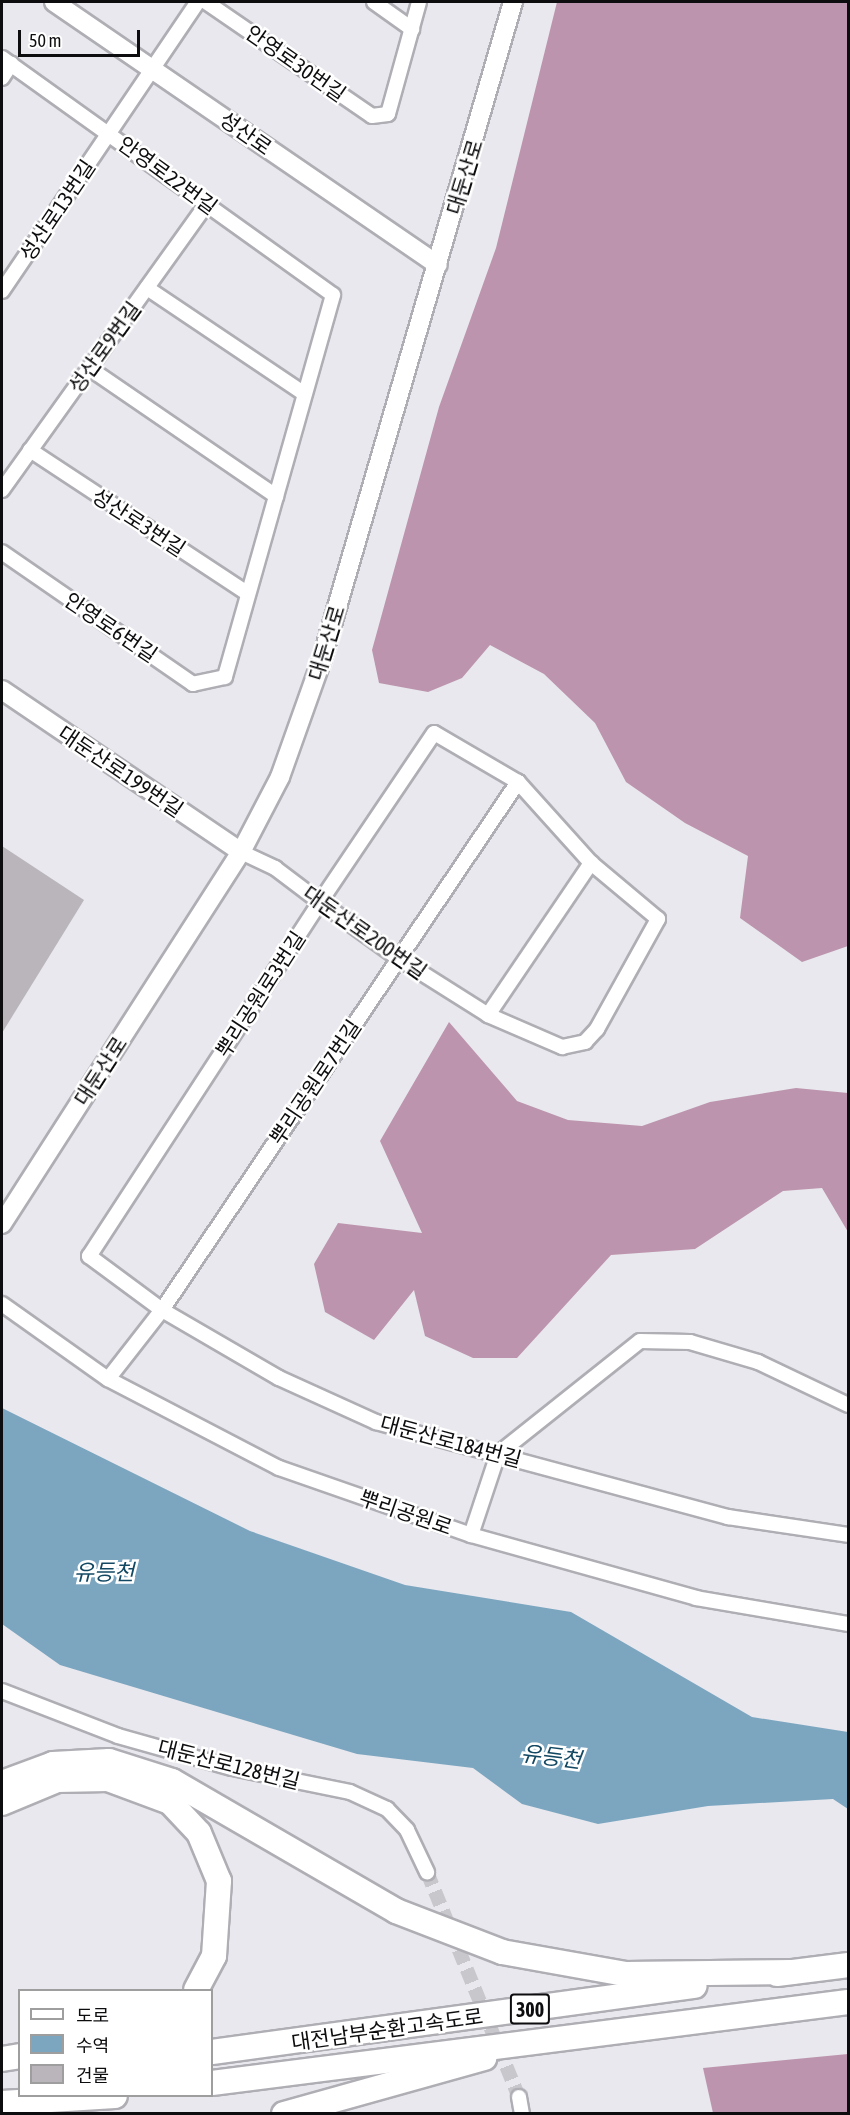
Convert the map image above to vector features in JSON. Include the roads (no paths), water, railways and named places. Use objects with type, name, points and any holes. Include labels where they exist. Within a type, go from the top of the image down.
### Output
[{"type":"highway","points":[[2,1783],[53,1764],[109,1761],[172,1781],[396,1911],[502,1952],[626,1974],[793,1972]]},
{"type":"highway","points":[[2,1803],[57,1780],[108,1779],[170,1802],[199,1833],[219,1881],[214,1956],[197,1989]]},
{"type":"highway","name":"대전남부순환고속도로","points":[[213,2052],[849,1965]]},
{"type":"highway","name":"대전남부순환고속도로","points":[[213,2083],[575,2034],[849,2002]]},
{"type":"highway","points":[[284,2114],[575,2034]]},
{"type":"highway","points":[[2,2060],[18,2056]]},
{"type":"highway","points":[[2,2060],[18,2062]]},
{"type":"highway","points":[[2,2103],[99,2097]]},
{"type":"main road","name":"성산로","points":[[54,2],[438,265]]},
{"type":"main road","name":"대둔산로","points":[[2,1224],[241,852],[280,777],[318,672],[513,2]]},
{"type":"main road","name":"대둔산로199번길","points":[[2,690],[241,852]]},
{"type":"street","name":"성산로13번길","points":[[2,291],[198,2]]},
{"type":"street","name":"안영로30번길","points":[[206,2],[372,116],[388,114],[412,29]]},
{"type":"street","points":[[374,2],[412,29],[419,2]]},
{"type":"street","points":[[2,78],[6,61]]},
{"type":"street","name":"안영로22번길","points":[[6,61],[110,133],[333,295],[305,394]]},
{"type":"street","name":"성산로9번길","points":[[2,490],[207,204]]},
{"type":"street","points":[[147,288],[305,394],[248,594]]},
{"type":"street","points":[[89,368],[276,496]]},
{"type":"street","name":"성산로3번길","points":[[30,450],[248,594]]},
{"type":"street","name":"안영로6번길","points":[[2,552],[193,684],[225,677],[248,594]]},
{"type":"street","name":"대둔산로200번길","points":[[241,852],[275,868],[398,958],[488,1015],[562,1047],[585,1042],[597,1029],[658,918],[591,863],[518,782],[434,733]]},
{"type":"street","name":"뿌리공원로3번길","points":[[89,1256],[320,902],[434,733]]},
{"type":"street","name":"뿌리공원로7번길","points":[[108,1379],[162,1310],[518,782]]},
{"type":"street","points":[[488,1015],[591,863]]},
{"type":"street","name":"대둔산로184번길","points":[[89,1256],[162,1310],[279,1378],[376,1422],[728,1517],[849,1535]]},
{"type":"street","name":"뿌리공원로","points":[[2,1305],[108,1379],[279,1467],[471,1535],[696,1598],[849,1624]]},
{"type":"street","points":[[471,1535],[498,1454],[640,1341],[690,1342],[758,1362],[849,1405]]},
{"type":"street","name":"대둔산로128번길","points":[[2,1691],[118,1736],[232,1768],[350,1792],[387,1809],[407,1830],[427,1872]]},
{"type":"street","points":[[519,2097],[522,2114]]},
{"type":"water","name":"유등천","points":[[2,1408],[250,1531],[405,1585],[571,1612],[752,1717],[848,1732],[848,1809],[833,1799],[708,1806],[598,1824],[522,1804],[473,1768],[357,1754],[60,1665],[2,1624]]},
{"type":"tunnel","points":[[427,1872],[519,2097]]}]
